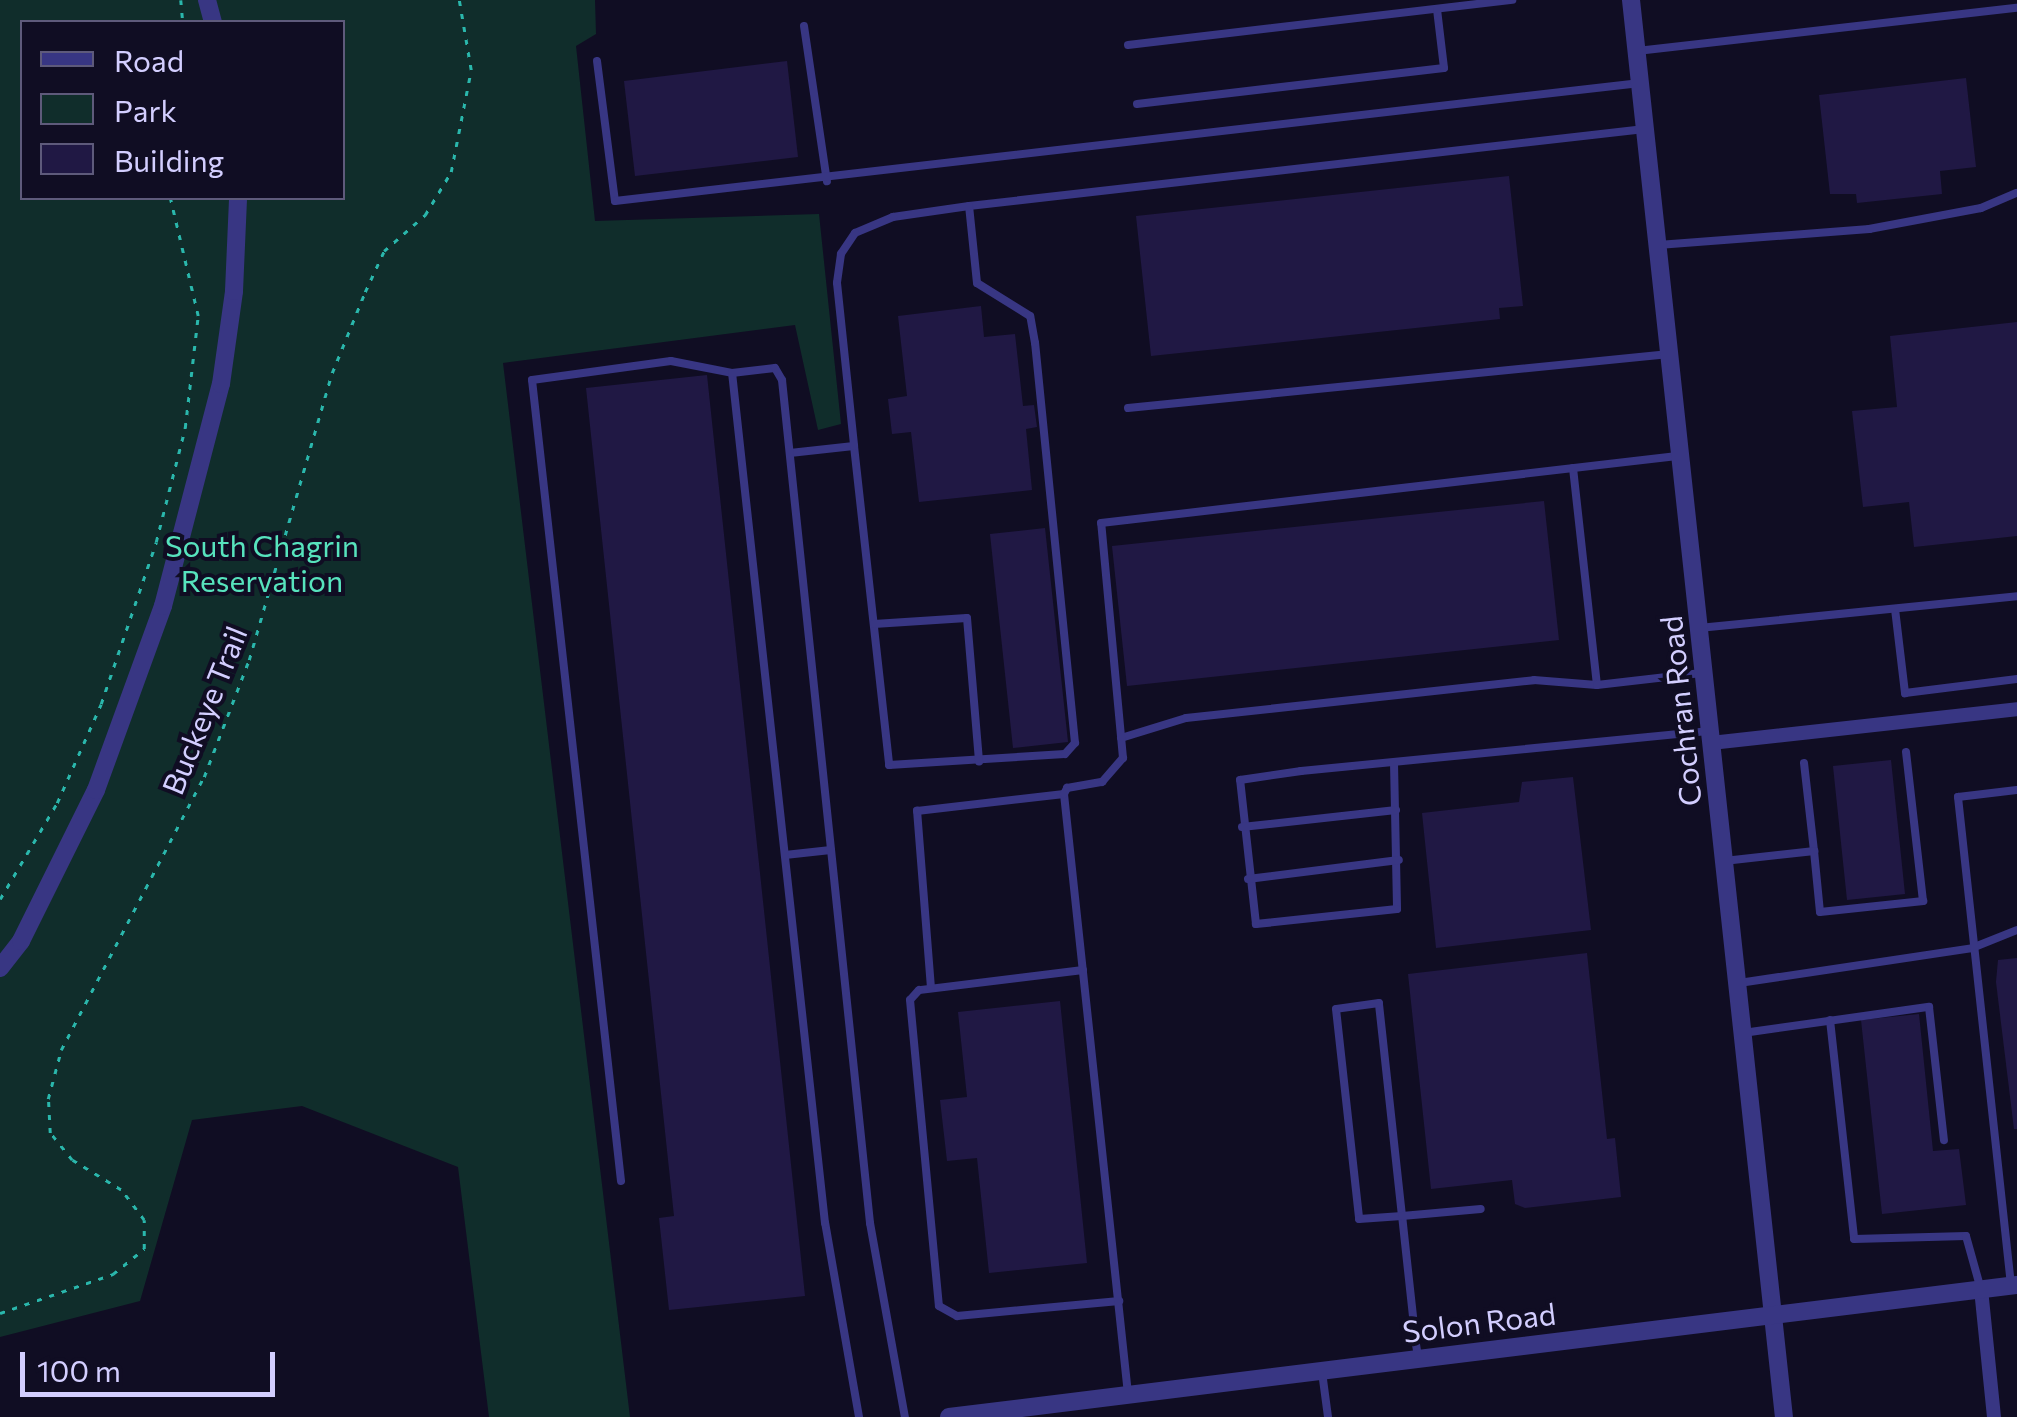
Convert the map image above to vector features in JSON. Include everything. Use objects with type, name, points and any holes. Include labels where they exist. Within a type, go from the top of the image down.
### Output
[{"type":"street","name":"Cochran Road","points":[[1631,0],[1784,1417]]},
{"type":"street","points":[[0,968],[21,942],[96,790],[164,606],[220,384],[234,291],[238,200]]},
{"type":"street","points":[[1711,737],[2017,709]]},
{"type":"street","name":"Solon Road","points":[[948,1417],[2014,1285]]},
{"type":"street","points":[[1981,1289],[1994,1417]]},
{"type":"lane","points":[[1128,45],[1512,0]]},
{"type":"lane","points":[[1637,51],[2017,8]]},
{"type":"lane","points":[[1137,104],[1444,68],[1437,9]]},
{"type":"lane","points":[[804,26],[827,181]]},
{"type":"lane","points":[[597,60],[614,201],[827,181],[1640,83]]},
{"type":"lane","points":[[969,206],[977,283],[1030,316],[1075,743],[1065,754],[980,761],[972,756],[890,765],[837,283],[841,254],[856,233],[894,217],[969,206],[1645,129]]},
{"type":"lane","points":[[1658,245],[1870,229],[1981,208],[2017,192]]},
{"type":"lane","points":[[1128,408],[1669,354]]},
{"type":"lane","points":[[621,1181],[532,380],[671,361],[732,373],[775,368],[782,380],[870,1224],[905,1417]]},
{"type":"lane","points":[[732,373],[826,1223],[858,1417]]},
{"type":"lane","points":[[790,453],[854,446]]},
{"type":"lane","points":[[931,988],[917,811],[1064,794],[1114,774],[1123,758],[1102,523],[1680,455]]},
{"type":"lane","points":[[1573,468],[1598,686]]},
{"type":"lane","points":[[1699,628],[2017,596]]},
{"type":"lane","points":[[1895,609],[1905,693],[2017,679]]},
{"type":"lane","points":[[874,624],[967,618],[980,761]]},
{"type":"lane","points":[[1121,738],[1186,718],[1534,680],[1598,686],[1704,673]]},
{"type":"lane","points":[[1394,763],[1399,860],[1397,909],[1370,917],[1256,924],[1242,827],[1240,780],[1394,763],[1711,737]]},
{"type":"lane","points":[[1804,763],[1820,912],[1923,901],[1906,752]]},
{"type":"lane","points":[[2014,1285],[1972,948],[1958,797],[2017,790]]},
{"type":"lane","points":[[1064,794],[1128,1394]]},
{"type":"lane","points":[[1242,827],[1396,810]]},
{"type":"lane","points":[[785,855],[831,850]]},
{"type":"lane","points":[[1724,861],[1814,851]]},
{"type":"lane","points":[[1248,879],[1399,860]]},
{"type":"lane","points":[[1738,984],[1972,948],[2017,930]]},
{"type":"lane","points":[[1083,970],[931,988],[910,1000],[939,1306],[957,1316],[1118,1301]]},
{"type":"lane","points":[[1418,1358],[1402,1216],[1379,1003],[1336,1009],[1359,1219],[1402,1216],[1480,1210]]},
{"type":"lane","points":[[1743,1033],[1929,1007],[1944,1140]]},
{"type":"lane","points":[[1830,1020],[1854,1239],[1966,1236],[1981,1289]]},
{"type":"lane","points":[[1322,1371],[1328,1417]]},
{"type":"path","name":"Buckeye Trail","points":[[0,1313],[112,1274],[144,1249],[144,1220],[121,1190],[72,1160],[50,1132],[48,1099],[61,1050],[204,777],[249,660],[332,373],[365,292],[384,251],[425,215],[452,172],[471,70],[460,0]]},
{"type":"path","points":[[0,899],[84,748],[146,573],[176,461],[199,332],[170,200]]},
{"type":"green space","name":"South Chagrin Reservation","points":[[0,0],[595,0],[596,34],[576,46],[595,221],[819,214],[841,424],[818,430],[795,325],[503,363],[630,1417],[489,1417],[458,1167],[302,1106],[192,1120],[140,1301],[0,1337]]},
{"type":"building","points":[[787,61],[798,157],[635,176],[624,81]]},
{"type":"building","points":[[1966,78],[1976,167],[1940,171],[1942,194],[1857,203],[1856,194],[1830,194],[1819,95]]},
{"type":"building","points":[[1509,176],[1523,306],[1499,308],[1500,319],[1151,356],[1136,216]]},
{"type":"building","points":[[981,306],[984,337],[1015,334],[1023,406],[1034,405],[1037,427],[1026,429],[1032,490],[919,502],[911,432],[892,434],[888,399],[907,396],[898,316]]},
{"type":"building","points":[[2017,322],[2017,536],[1914,547],[1909,502],[1863,507],[1852,411],[1897,407],[1890,336]]},
{"type":"building","points":[[707,375],[805,1296],[669,1310],[659,1218],[674,1216],[586,388]]},
{"type":"building","points":[[1544,501],[1559,640],[1127,686],[1112,546]]},
{"type":"building","points":[[1045,528],[1068,742],[1013,748],[990,534]]},
{"type":"building","points":[[1891,760],[1905,894],[1847,900],[1833,766]]},
{"type":"building","points":[[1573,777],[1591,930],[1436,948],[1422,813],[1519,802],[1522,782]]},
{"type":"building","points":[[1587,953],[1607,1139],[1615,1138],[1621,1197],[1525,1208],[1515,1204],[1512,1180],[1431,1189],[1408,974]]},
{"type":"building","points":[[2017,958],[2014,1129],[1996,982],[1998,960]]},
{"type":"building","points":[[1060,1001],[1087,1263],[989,1273],[977,1158],[947,1161],[940,1100],[967,1097],[958,1012]]},
{"type":"building","points":[[1919,1014],[1933,1151],[1959,1149],[1966,1205],[1882,1214],[1861,1020]]}]
